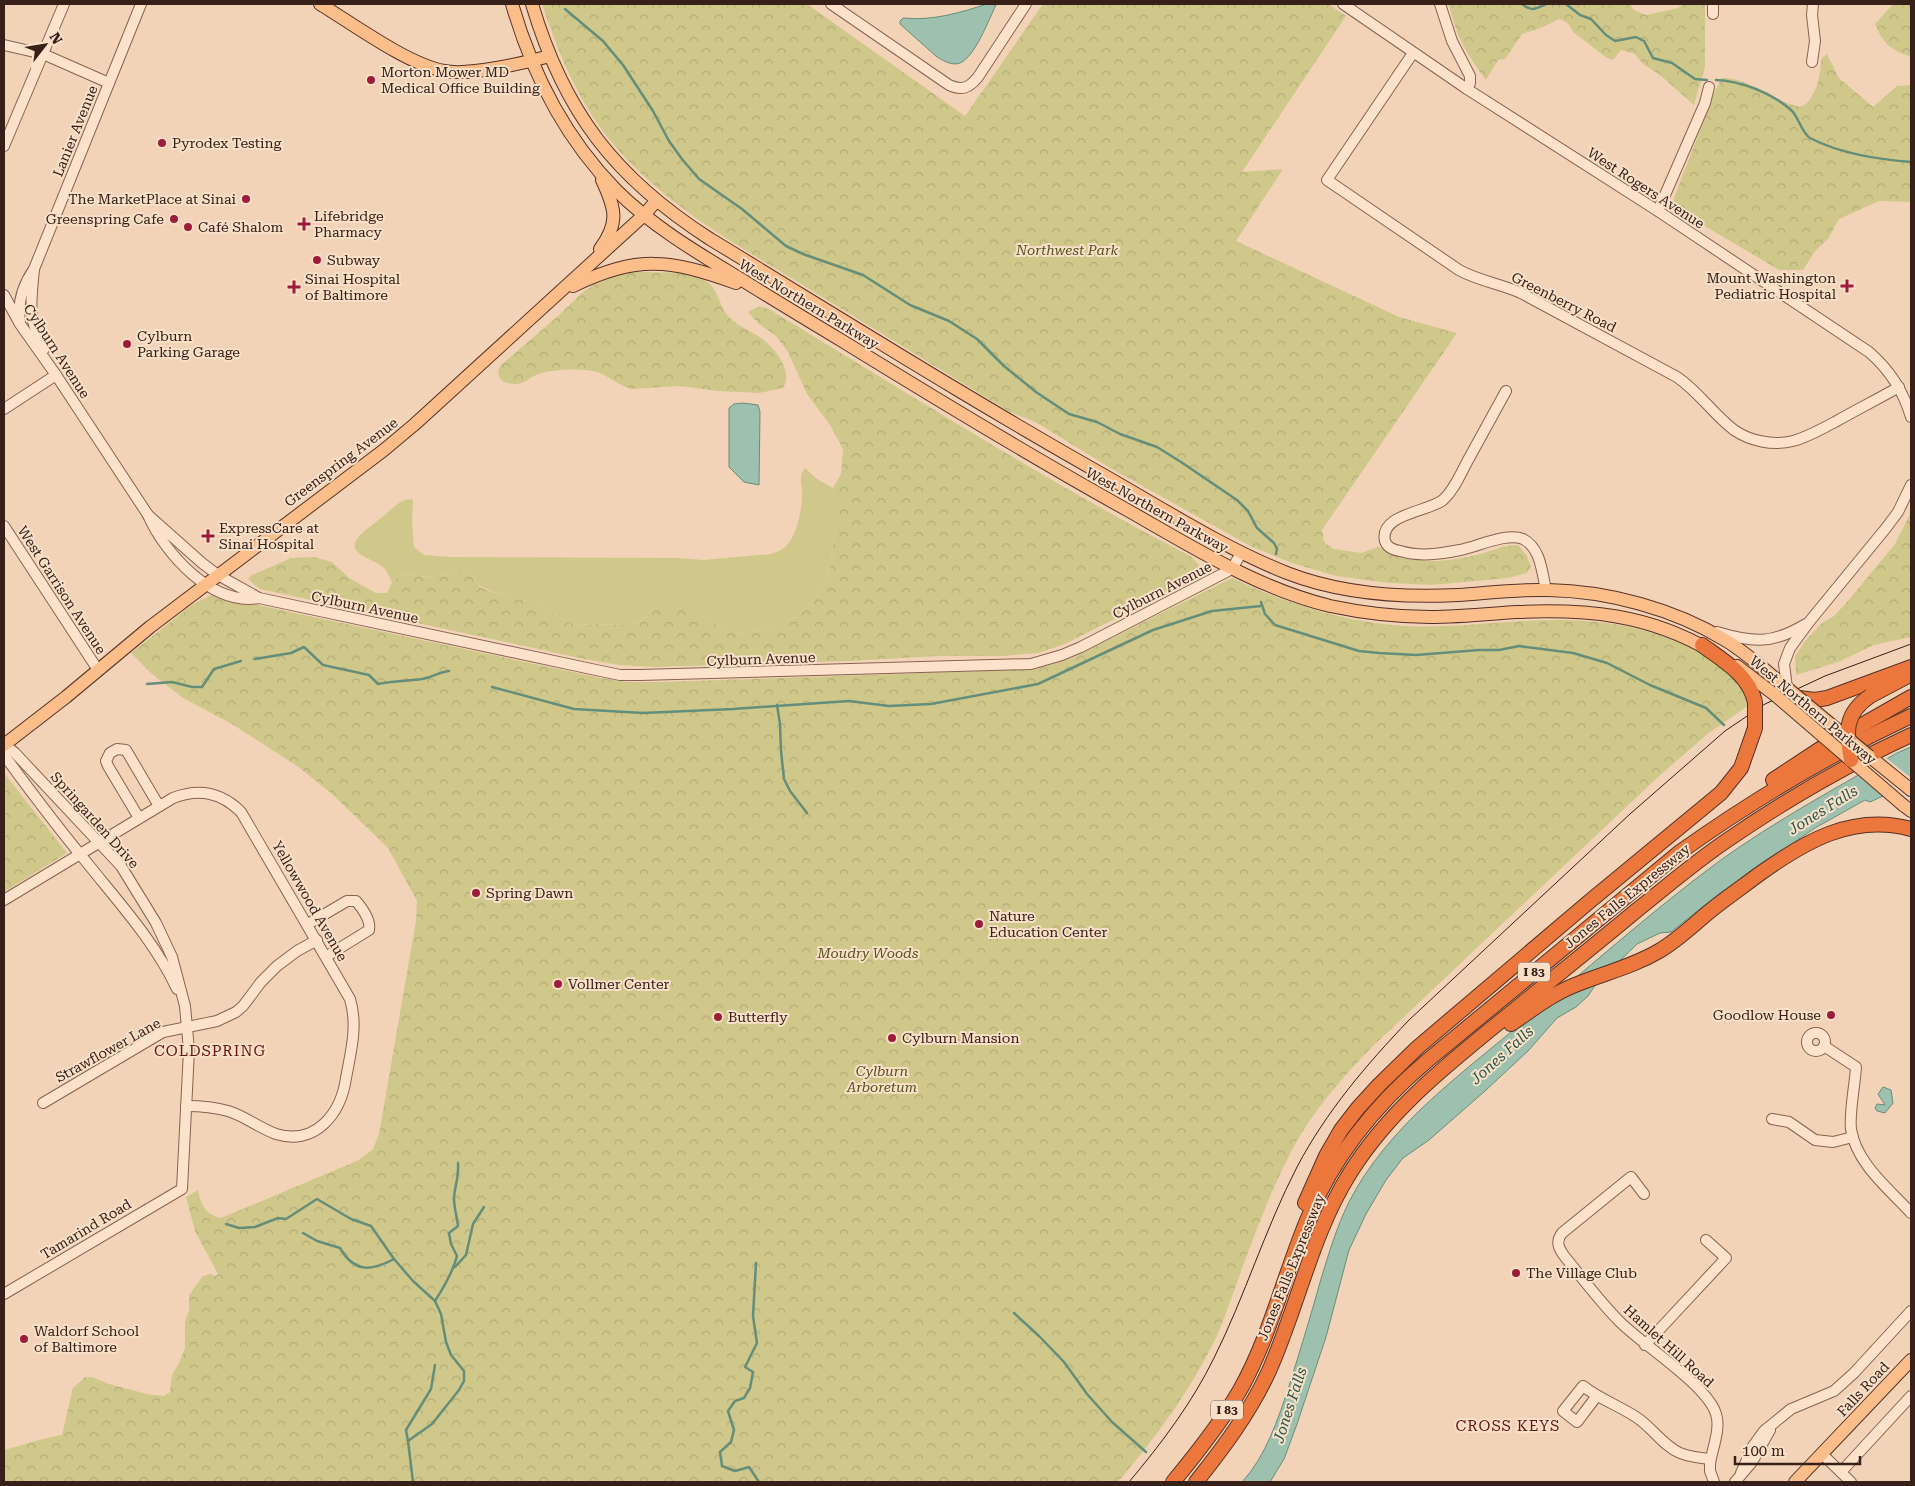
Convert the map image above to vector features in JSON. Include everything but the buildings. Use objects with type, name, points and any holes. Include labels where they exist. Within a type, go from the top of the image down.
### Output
[{"type":"highway","points":[[1266,1330],[1299,1218],[1309,1193],[1326,1156],[1341,1130],[1358,1108],[1417,1048],[1721,793],[1741,768],[1756,728],[1755,701],[1752,692],[1738,672],[1702,645]]},
{"type":"highway","points":[[1850,760],[1847,737],[1848,723],[1852,713],[1868,691],[1911,667]]},
{"type":"highway","points":[[1799,698],[1815,700],[1868,691],[1911,674]]},
{"type":"highway","points":[[1714,828],[1794,765],[1911,697]]},
{"type":"highway","name":"Jones Falls Expressway","points":[[1173,1482],[1206,1442],[1240,1390],[1266,1330],[1308,1218],[1321,1190],[1346,1148],[1369,1118],[1402,1083],[1655,872],[1714,828],[1782,784],[1839,751],[1911,716]]},
{"type":"highway","name":"Jones Falls Expressway","points":[[1196,1482],[1220,1453],[1254,1400],[1282,1338],[1323,1226],[1349,1174],[1383,1128],[1440,1072],[1658,893],[1724,842],[1792,798],[1850,765],[1911,735]]},
{"type":"highway","points":[[1440,1072],[1546,1000],[1575,985],[1635,964],[1677,940],[1734,893],[1787,854],[1819,837],[1848,828],[1882,824],[1911,829]]},
{"type":"main road","points":[[320,4],[400,53],[438,70],[464,72],[550,56]]},
{"type":"main road","name":"West Northern Parkway","points":[[512,4],[531,61],[561,119],[598,170],[618,192],[644,215],[700,255],[1024,452],[1232,569],[1280,591],[1307,599],[1378,615],[1429,618],[1537,611],[1586,612],[1626,617],[1677,632],[1733,663],[1774,694],[1907,808]]},
{"type":"main road","name":"West Northern Parkway","points":[[532,4],[550,56],[562,82],[592,132],[619,165],[656,200],[679,219],[710,239],[989,410],[1241,553],[1314,582],[1379,594],[1426,596],[1546,590],[1589,594],[1626,601],[1698,626],[1728,642],[1911,790]]},
{"type":"main road","points":[[587,267],[608,239],[614,217],[611,200],[598,170]]},
{"type":"main road","name":"Greenspring Avenue","points":[[4,747],[206,584],[384,450],[415,424],[644,215],[656,200]]},
{"type":"main road","points":[[559,293],[596,275],[632,265],[651,264],[688,267],[761,292]]},
{"type":"main road","name":"Falls Road","points":[[1796,1482],[1911,1360]]},
{"type":"street","points":[[4,146],[64,4]]},
{"type":"street","name":"Lanier Avenue","points":[[20,319],[19,304],[25,281],[34,269],[141,4]]},
{"type":"street","points":[[831,4],[949,85],[962,89],[972,84],[1026,4]]},
{"type":"street","name":"West Rogers Avenue","points":[[1343,4],[1467,89],[1658,211],[1868,352],[1892,375],[1911,417]]},
{"type":"street","points":[[1440,4],[1452,41],[1470,76],[1470,83],[1467,89]]},
{"type":"street","points":[[1812,62],[1816,42],[1812,15],[1813,4]]},
{"type":"street","points":[[4,45],[43,54],[109,83]]},
{"type":"street","name":"Greenberry Road","points":[[1414,53],[1327,180],[1459,270],[1474,278],[1506,286],[1521,293],[1678,377],[1698,393],[1726,423],[1745,436],[1758,441],[1775,443],[1792,441],[1808,436],[1899,387]]},
{"type":"street","points":[[1658,211],[1705,103],[1709,87]]},
{"type":"street","name":"Lanier Avenue","points":[[34,269],[32,325],[56,374]]},
{"type":"street","name":"Cylburn Avenue","points":[[6,299],[148,515],[155,531],[172,554],[192,575],[206,584],[240,599],[259,598],[620,675],[683,675],[1031,664],[1082,647],[1232,569],[1241,553]]},
{"type":"street","name":"Cylburn Avenue","points":[[20,319],[39,340]]},
{"type":"street","points":[[4,409],[56,374]]},
{"type":"street","points":[[1506,391],[1452,490],[1438,503],[1392,522],[1385,534],[1385,540],[1387,546],[1393,549],[1418,555],[1462,550],[1509,537],[1523,539],[1539,558],[1546,590]]},
{"type":"street","points":[[1787,688],[1784,671],[1787,656],[1808,622],[1898,512],[1911,486]]},
{"type":"street","name":"Cylburn Avenue","points":[[148,515],[218,575],[259,598]]},
{"type":"street","name":"West Garrison Avenue","points":[[4,526],[98,670]]},
{"type":"street","points":[[1698,626],[1727,635],[1766,640],[1784,635],[1808,622]]},
{"type":"street","name":"Springarden Drive","points":[[4,747],[100,842],[128,875],[156,923],[175,966],[185,1006],[189,1050],[182,1189]]},
{"type":"street","name":"Springarden Drive","points":[[4,747],[80,854],[152,946],[171,977],[185,1006]]},
{"type":"street","points":[[139,818],[108,766],[106,761],[110,753],[118,749],[126,750],[159,806]]},
{"type":"street","name":"Yellowwood Avenue","points":[[4,900],[173,798],[194,792],[215,794],[233,804],[247,820],[327,956],[350,999],[354,1018],[354,1031],[343,1097],[332,1116],[318,1129],[310,1133],[292,1136],[274,1133],[226,1110],[186,1106]]},
{"type":"street","points":[[308,924],[351,900],[356,901],[364,913],[370,925],[369,930],[327,956]]},
{"type":"street","name":"Strawflower Lane","points":[[43,1103],[163,1032],[217,1022],[236,1012],[277,966],[297,951],[317,940]]},
{"type":"street","points":[[1824,1046],[1856,1067],[1851,1114],[1853,1137],[1864,1162],[1911,1213]]},
{"type":"street","points":[[1772,1119],[1789,1122],[1814,1140],[1833,1142],[1853,1137]]},
{"type":"street","name":"Hamlet Hill Road","points":[[1644,1194],[1630,1177],[1562,1233],[1559,1237],[1558,1245],[1565,1257],[1611,1312],[1645,1345],[1699,1388],[1710,1401],[1717,1419],[1710,1459],[1710,1471],[1714,1482]]},
{"type":"street","name":"Tamarind Road","points":[[4,1294],[182,1189]]},
{"type":"street","points":[[1645,1345],[1726,1258],[1706,1240]]},
{"type":"street","points":[[1735,1482],[1758,1438],[1774,1422],[1792,1409],[1834,1391],[1854,1373],[1911,1311]]},
{"type":"street","points":[[1840,1472],[1911,1396]]},
{"type":"street","points":[[1596,1397],[1619,1406],[1640,1419],[1664,1442],[1679,1453],[1710,1459]]},
{"type":"street","points":[[1822,1454],[1852,1482]]},
{"type":"green space","name":"Northwest Park","points":[[542,4],[807,4],[965,116],[1043,4],[1328,4],[1346,16],[1242,172],[1283,169],[1236,241],[1399,317],[1457,333],[1322,530],[1324,542],[1334,549],[1362,553],[1378,547],[1403,557],[1428,561],[1467,557],[1518,545],[1527,556],[1531,567],[1527,573],[1508,578],[1432,585],[1389,583],[1336,576],[1292,563],[1252,547],[1112,469],[1037,423],[1008,411],[724,237],[674,202],[651,183],[609,139],[587,108],[562,57]]},
{"type":"green space","points":[[1449,4],[1630,4],[1634,10],[1646,15],[1678,8],[1684,4],[1705,4],[1705,67],[1694,105],[1660,75],[1643,64],[1635,54],[1621,50],[1613,60],[1607,58],[1573,32],[1568,23],[1559,19],[1541,28],[1522,34],[1505,59],[1498,60],[1486,80],[1463,44]]},
{"type":"green space","points":[[1893,4],[1911,4],[1911,57],[1885,42],[1875,24]]},
{"type":"green space","name":"Mount Washington Pediatric Hospital","points":[[1827,54],[1839,78],[1873,107],[1897,86],[1911,85],[1911,202],[1879,201],[1839,219],[1828,239],[1816,250],[1803,270],[1779,270],[1671,206],[1715,91],[1722,78],[1743,82],[1786,103],[1802,106],[1812,96],[1816,88],[1822,58]]},
{"type":"green space","points":[[626,271],[684,274],[707,282],[715,290],[728,316],[762,338],[779,357],[786,376],[783,388],[759,393],[717,391],[680,386],[632,389],[600,373],[579,370],[542,373],[516,384],[502,381],[498,373],[501,365],[584,291]]},
{"type":"green space","points":[[759,306],[769,309],[1084,499],[1192,557],[1199,565],[1195,576],[1176,588],[1065,644],[1039,653],[1002,656],[939,656],[849,661],[654,667],[619,665],[584,659],[260,589],[248,579],[252,575],[291,558],[314,557],[332,562],[349,578],[376,593],[387,593],[392,582],[403,574],[428,577],[450,574],[464,567],[470,572],[480,587],[508,598],[536,602],[557,617],[575,625],[639,623],[654,608],[676,604],[697,610],[719,627],[741,634],[776,627],[802,613],[821,590],[830,568],[836,526],[836,501],[833,488],[841,474],[843,449],[830,425],[807,394],[788,352],[776,336],[759,324],[748,312]]},
{"type":"green space","points":[[805,468],[817,479],[833,488],[836,501],[836,526],[830,568],[821,590],[802,613],[776,627],[741,634],[719,627],[697,610],[654,608],[639,623],[575,625],[557,617],[536,602],[508,598],[480,586],[464,567],[450,574],[428,577],[403,574],[392,582],[382,566],[362,556],[355,548],[357,539],[364,532],[399,503],[409,499],[413,500],[414,547],[424,555],[450,557],[678,558],[703,560],[771,554],[785,547],[796,529],[801,504],[801,476]]},
{"type":"green space","points":[[1910,514],[1911,637],[1874,645],[1838,662],[1796,675],[1795,656],[1805,641],[1822,623],[1834,616],[1847,602],[1895,544]]},
{"type":"green space","name":"Cylburn Arboretum","points":[[1232,578],[1295,604],[1338,616],[1382,624],[1425,627],[1564,620],[1600,622],[1635,628],[1670,639],[1725,667],[1736,678],[1749,705],[1709,733],[1658,777],[1373,1046],[1326,1099],[1296,1142],[1273,1189],[1219,1332],[1206,1358],[1172,1413],[1118,1482],[4,1482],[4,1450],[62,1435],[73,1388],[85,1377],[92,1377],[109,1384],[147,1394],[164,1396],[170,1392],[172,1375],[185,1348],[185,1321],[189,1311],[189,1295],[203,1276],[210,1274],[215,1276],[218,1274],[195,1231],[186,1197],[198,1190],[207,1211],[221,1218],[359,1160],[373,1149],[379,1134],[416,921],[417,901],[388,848],[331,793],[297,766],[232,724],[183,698],[151,673],[131,653],[192,605],[211,595],[601,678],[628,682],[662,682],[1036,669],[1072,658]]},
{"type":"green space","points":[[4,773],[67,853],[4,892]]},
{"type":"water","points":[[987,4],[996,5],[981,37],[966,59],[957,64],[948,63],[937,57],[900,24],[903,18],[935,17]]},
{"type":"water","points":[[734,404],[758,405],[760,412],[759,485],[744,482],[729,467],[729,408]]},
{"type":"water","name":"Jones Falls","points":[[1911,747],[1911,783],[1870,802],[1865,800],[1815,828],[1720,893],[1671,932],[1660,933],[1637,944],[1596,984],[1588,996],[1576,1007],[1557,1018],[1528,1051],[1485,1091],[1429,1140],[1403,1158],[1386,1180],[1366,1214],[1349,1250],[1326,1337],[1284,1459],[1270,1482],[1242,1482],[1258,1461],[1276,1424],[1330,1250],[1349,1202],[1365,1175],[1403,1128],[1424,1106],[1470,1066],[1641,923],[1718,862],[1806,805],[1897,753]]},
{"type":"water","points":[[1883,1087],[1891,1090],[1893,1103],[1885,1113],[1877,1111],[1875,1108],[1877,1104],[1885,1105],[1878,1094]]},
{"type":"pier","points":[[1885,757],[1911,778],[1911,786],[1885,798],[1856,774]]},
{"type":"waterway","points":[[1522,4],[1534,9],[1546,4]]},
{"type":"waterway","points":[[1566,4],[1580,15],[1591,19],[1606,35],[1615,41],[1636,37],[1644,41],[1653,58],[1672,63],[1695,79],[1707,80]]},
{"type":"waterway","points":[[565,9],[603,41],[623,65],[653,111],[669,141],[699,179],[742,209],[786,246],[863,275],[910,305],[949,321],[977,339],[1004,366],[1036,392],[1069,414],[1097,422],[1120,434],[1157,447],[1181,462],[1237,500],[1248,511],[1257,528],[1274,543],[1277,549],[1276,554]]},
{"type":"waterway","points":[[1716,80],[1746,85],[1775,98],[1794,113],[1810,138],[1822,144],[1859,155],[1911,162]]},
{"type":"waterway","points":[[1261,602],[1265,614],[1275,625],[1359,651],[1416,655],[1499,650],[1519,646],[1573,653],[1607,663],[1650,685],[1706,708],[1724,725]]},
{"type":"waterway","points":[[492,687],[574,709],[643,713],[849,701],[889,706],[931,704],[1038,684],[1153,630],[1212,611],[1261,606]]},
{"type":"waterway","points":[[255,659],[291,653],[304,647],[323,665],[369,675],[378,684],[425,678],[449,671]]},
{"type":"waterway","points":[[147,684],[172,682],[192,687],[202,687],[214,669],[241,661]]},
{"type":"waterway","points":[[777,705],[784,779],[790,791],[807,813]]},
{"type":"waterway","points":[[435,1301],[451,1274],[457,1256],[451,1244],[449,1233],[458,1226],[454,1205],[458,1163]]},
{"type":"waterway","points":[[226,1224],[239,1228],[255,1227],[278,1218],[286,1219],[317,1199],[351,1219],[371,1226],[394,1259],[413,1281],[435,1301],[441,1314],[446,1342],[451,1355],[464,1371],[464,1381],[432,1424],[408,1441],[413,1482]]},
{"type":"waterway","points":[[455,1267],[466,1255],[473,1224],[484,1207]]},
{"type":"waterway","points":[[303,1233],[317,1241],[340,1248],[351,1262],[363,1267],[370,1268],[394,1259]]},
{"type":"waterway","points":[[756,1263],[753,1316],[757,1343],[745,1367],[753,1372],[750,1388],[744,1398],[735,1401],[728,1411],[734,1430],[731,1442],[720,1452],[722,1466],[735,1471],[749,1467],[759,1482]]},
{"type":"waterway","points":[[1014,1313],[1064,1362],[1087,1394],[1112,1422],[1146,1452]]},
{"type":"waterway","points":[[408,1441],[406,1430],[431,1389],[435,1365]]},
{"type":"tram line","points":[[1129,1482],[1175,1423],[1205,1375],[1236,1311],[1286,1190],[1308,1147],[1334,1108],[1393,1037],[1630,814],[1725,731],[1765,704],[1825,676],[1911,644]]},
{"type":"place","name":"Morton Mower MD Medical Office Building","points":[[371,80]]},
{"type":"place","name":"Pyrodex Testing","points":[[162,143]]},
{"type":"place","name":"The MarketPlace at Sinai","points":[[246,199]]},
{"type":"place","name":"Greenspring Cafe","points":[[174,219]]},
{"type":"place","name":"Lifebridge Pharmacy","points":[[304,224]]},
{"type":"place","name":"Café Shalom","points":[[188,227]]},
{"type":"place","name":"Subway","points":[[317,260]]},
{"type":"place","name":"Mount Washington Pediatric Hospital","points":[[1847,286]]},
{"type":"place","name":"Sinai Hospital of Baltimore","points":[[294,287]]},
{"type":"place","name":"Cylburn Parking Garage","points":[[127,344]]},
{"type":"place","name":"ExpressCare at Sinai Hospital","points":[[208,536]]},
{"type":"place","name":"Spring Dawn","points":[[476,893]]},
{"type":"place","name":"Nature Education Center","points":[[979,924]]},
{"type":"place","name":"Vollmer Center","points":[[558,984]]},
{"type":"place","name":"Goodlow House","points":[[1831,1015]]},
{"type":"place","name":"Butterfly","points":[[718,1017]]},
{"type":"place","name":"Cylburn Mansion","points":[[892,1038]]},
{"type":"place","name":"The Village Club","points":[[1516,1273]]},
{"type":"place","name":"Waldorf School of Baltimore","points":[[24,1339]]},
{"type":"district","name":"COLDSPRING","points":[[210,1051]]},
{"type":"district","name":"CROSS KEYS","points":[[1508,1426]]},
{"type":"park label","name":"Moudry Woods","points":[[868,953]]}]
